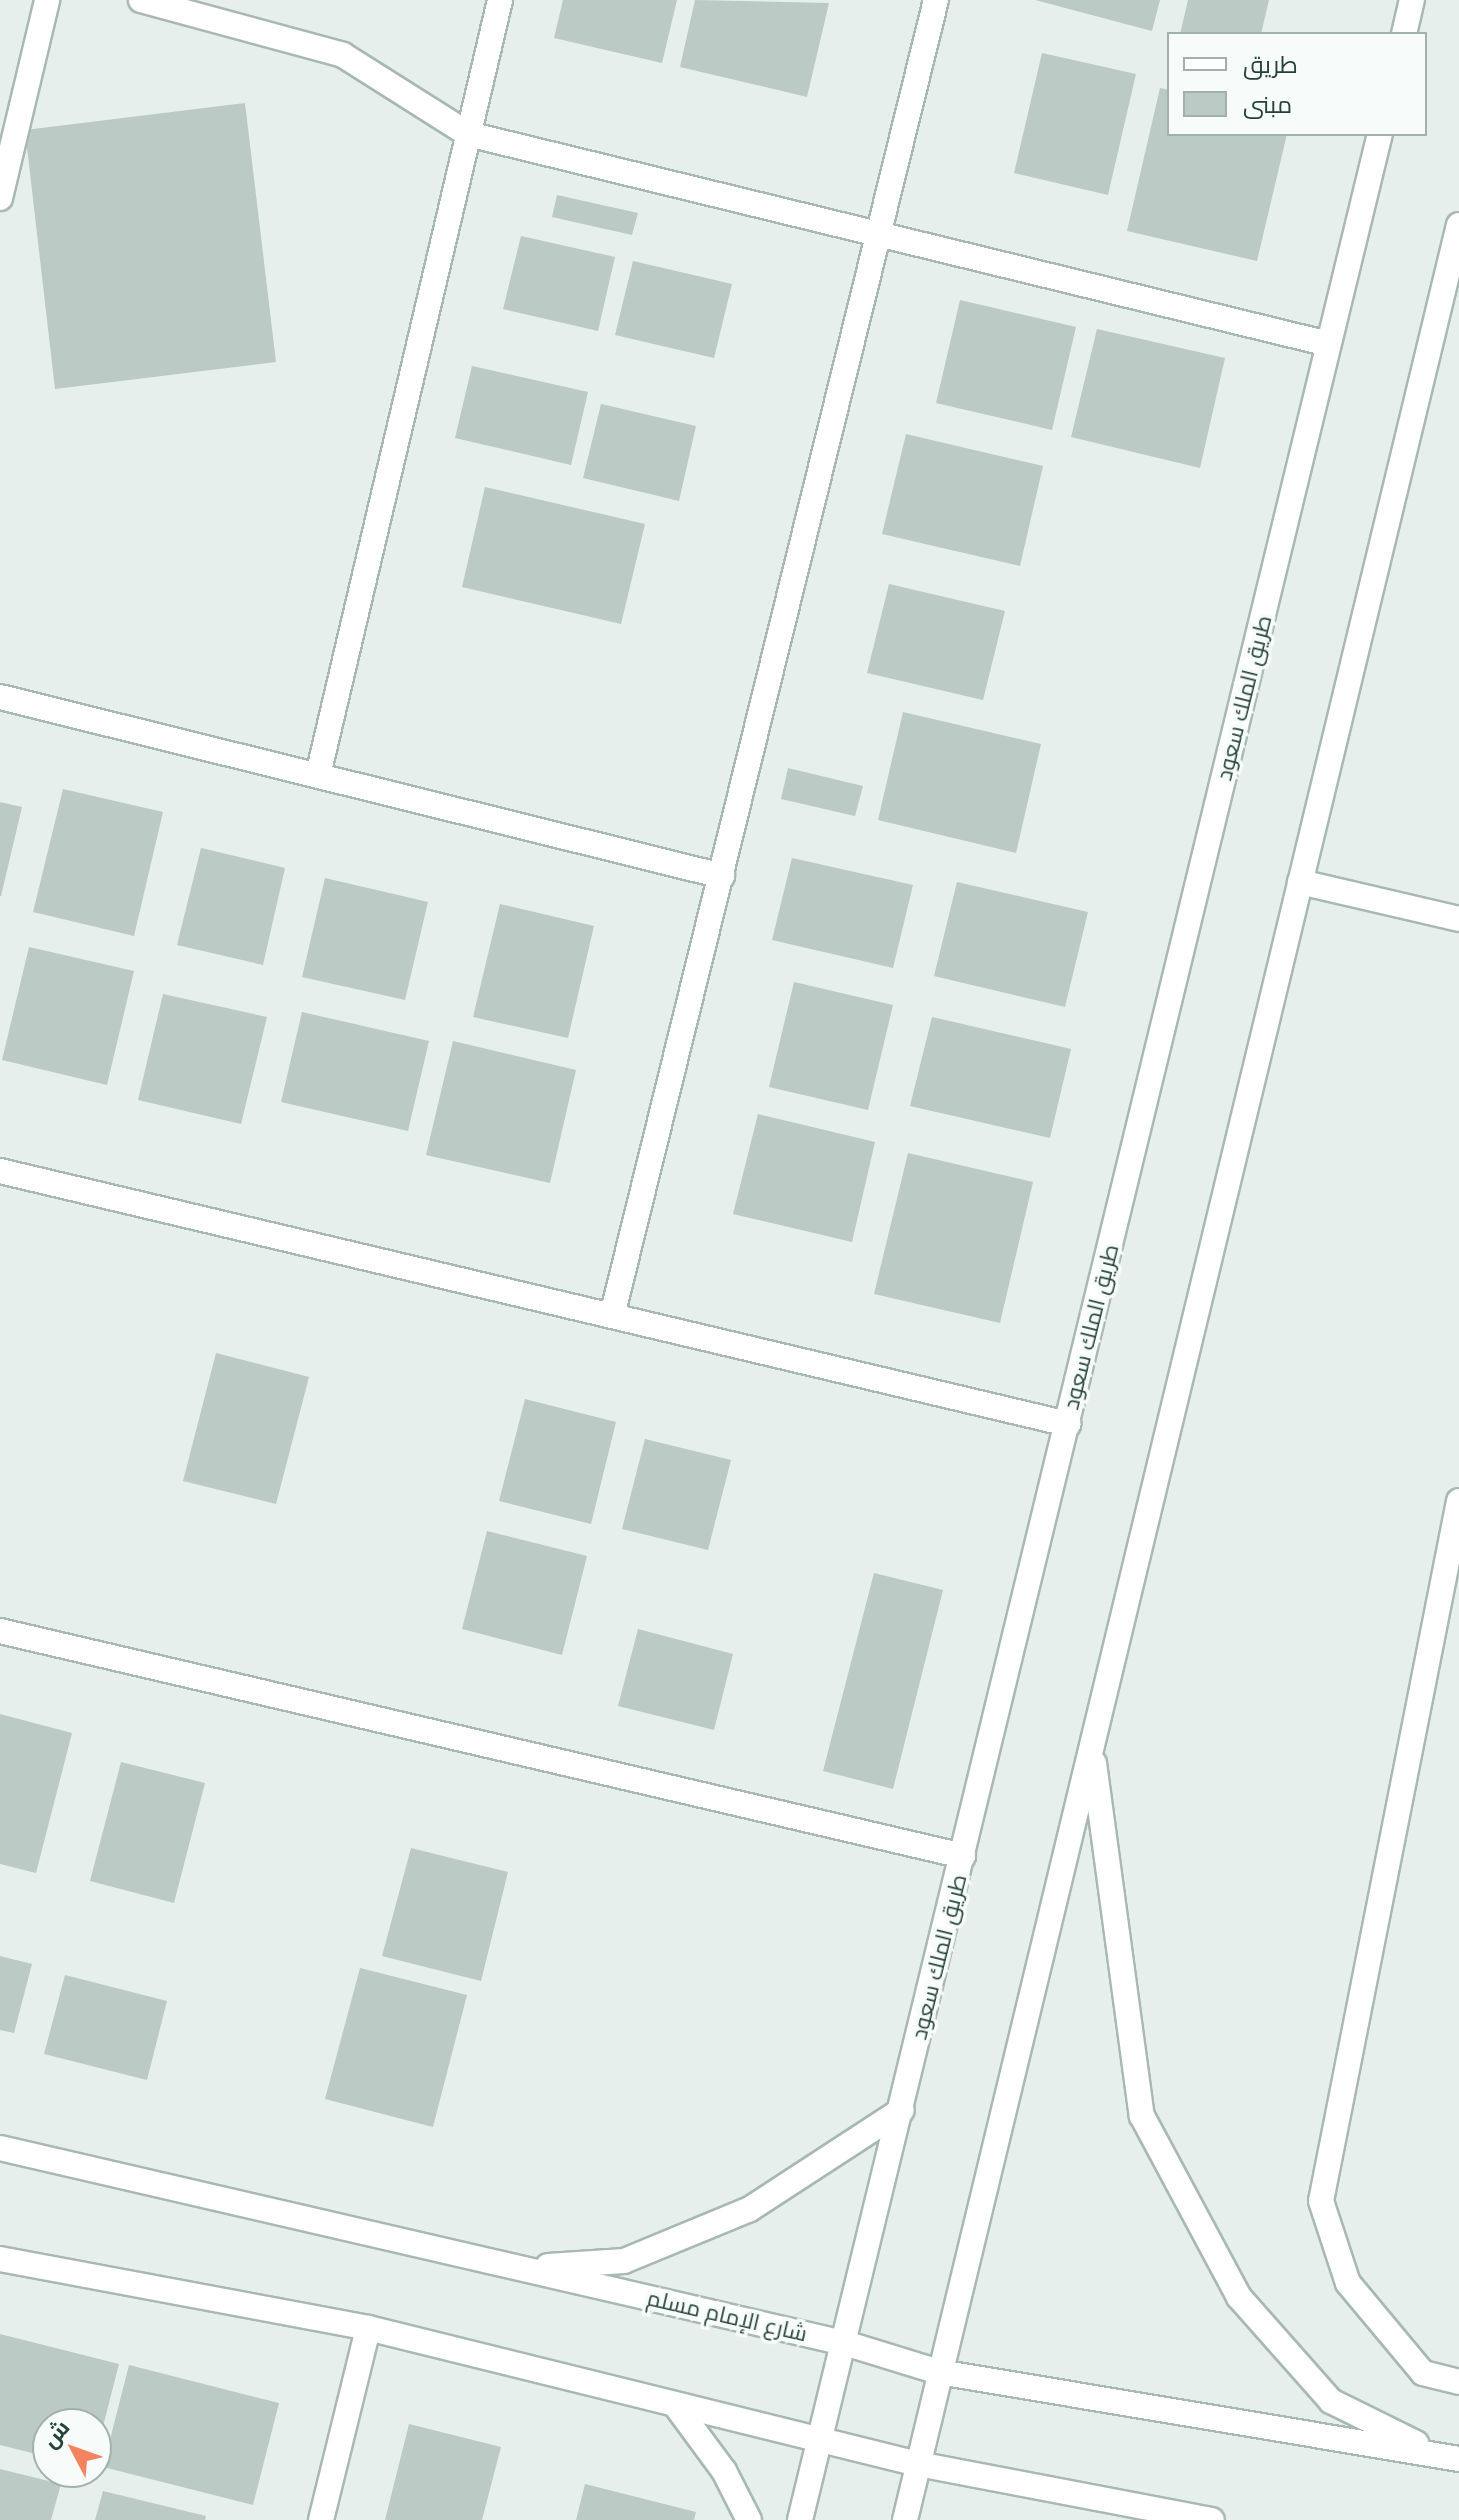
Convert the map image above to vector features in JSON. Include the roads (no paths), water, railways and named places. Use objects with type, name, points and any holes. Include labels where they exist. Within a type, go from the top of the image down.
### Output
[{"type":"main road","points":[[0,198],[47,0]]},
{"type":"main road","points":[[141,0],[343,55],[468,134],[1329,344]]},
{"type":"main road","points":[[318,775],[500,0]]},
{"type":"main road","points":[[612,1316],[936,0]]},
{"type":"main road","points":[[1404,32],[1412,0]]},
{"type":"main road","name":"طريق الملك سعود","points":[[800,2520],[820,2437],[848,2344],[963,1856],[1380,136]]},
{"type":"main road","points":[[905,2520],[1459,225]]},
{"type":"main road","points":[[0,697],[722,876]]},
{"type":"main road","points":[[1300,882],[1459,919]]},
{"type":"main road","points":[[0,1171],[1068,1424]]},
{"type":"main road","points":[[1459,1501],[1321,2201],[1348,2283],[1423,2373],[1459,2382]]},
{"type":"main road","points":[[0,1631],[963,1856]]},
{"type":"main road","points":[[1092,1743],[1142,2116],[1239,2297],[1331,2401],[1449,2457]]},
{"type":"main road","points":[[521,2268],[624,2261],[750,2209],[902,2110]]},
{"type":"main road","name":"شارع الإمام مسلم","points":[[0,2148],[848,2344],[939,2372],[1449,2457]]},
{"type":"main road","points":[[0,2259],[368,2328],[676,2406],[820,2437],[918,2464],[1212,2520]]},
{"type":"main road","points":[[321,2520],[368,2328]]},
{"type":"main road","points":[[676,2406],[724,2471],[749,2520]]}]
